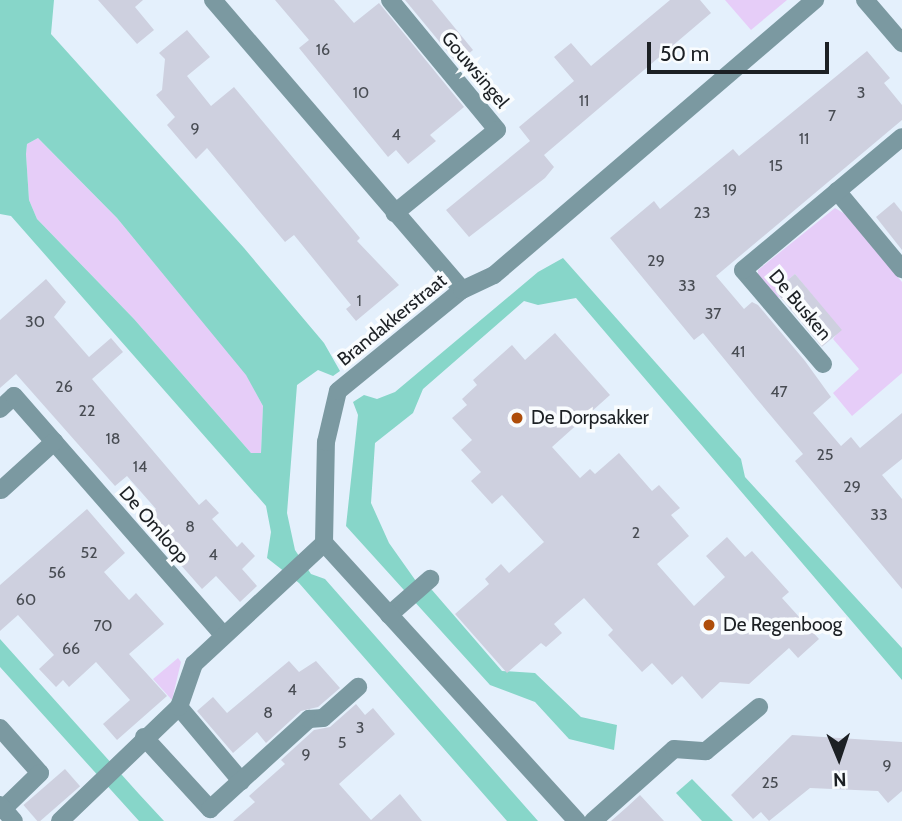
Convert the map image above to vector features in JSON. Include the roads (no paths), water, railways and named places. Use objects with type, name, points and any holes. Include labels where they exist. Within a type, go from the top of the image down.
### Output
[{"type":"street","points":[[213,0],[461,290]]},
{"type":"street","name":"Gouwsingel","points":[[390,0],[497,130],[395,214]]},
{"type":"street","name":"Brandakkerstraat","points":[[324,543],[326,442],[338,391],[461,290],[494,275],[815,0]]},
{"type":"street","points":[[865,0],[902,43]]},
{"type":"street","name":"De Busken","points":[[823,364],[743,270],[902,137]]},
{"type":"street","points":[[837,191],[902,269]]},
{"type":"street","name":"De Omloop","points":[[0,409],[14,396],[223,635]]},
{"type":"street","points":[[1,490],[54,442]]},
{"type":"street","points":[[60,821],[127,761],[144,737],[179,707],[194,664],[324,543],[577,821]]},
{"type":"street","points":[[389,615],[430,579]]},
{"type":"street","points":[[144,737],[210,809],[309,719],[323,718],[358,688]]},
{"type":"street","points":[[179,707],[241,781]]},
{"type":"street","points":[[593,821],[674,749],[706,751],[759,707]]},
{"type":"street","points":[[0,728],[40,773],[6,811]]},
{"type":"place","name":"De Dorpsakker","points":[[517,418]]},
{"type":"place","name":"De Regenboog","points":[[709,625]]}]
